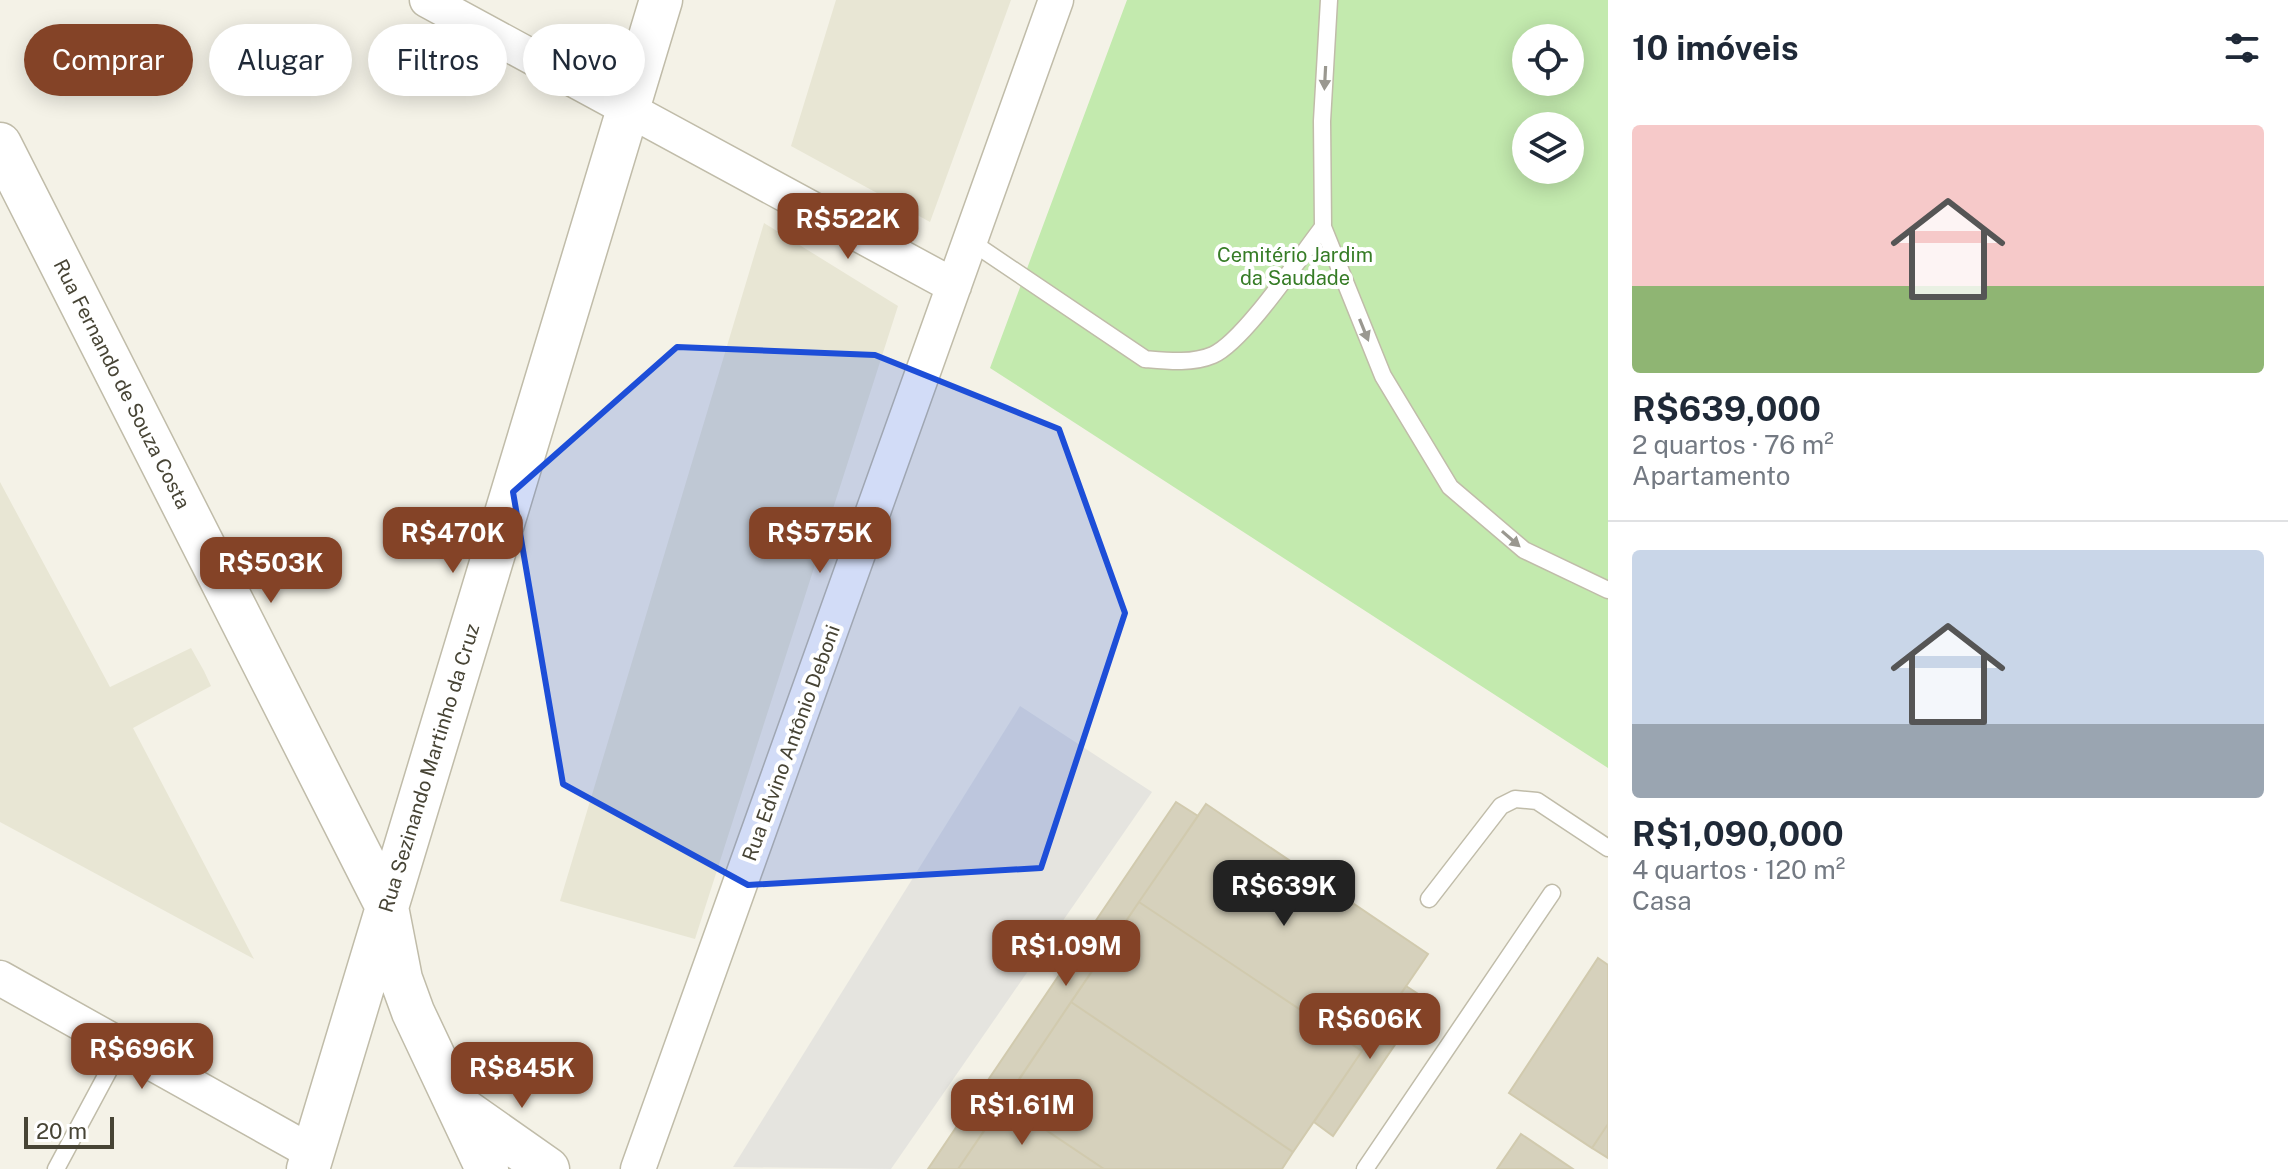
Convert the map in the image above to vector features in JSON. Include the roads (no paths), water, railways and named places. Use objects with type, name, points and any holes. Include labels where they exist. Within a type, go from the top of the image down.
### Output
[{"type":"street","points":[[427,0],[954,286]]},
{"type":"street","name":"Rua Sezinando Martinho da Cruz","points":[[310,1161],[661,0]]},
{"type":"street","name":"Rua Edvino Antônio Deboni","points":[[638,1169],[1056,0]]},
{"type":"street","name":"Rua Fernando de Souza Costa","points":[[0,144],[387,907],[401,979],[413,1012],[487,1169]]},
{"type":"street","points":[[0,978],[122,1046],[310,1161]]},
{"type":"street","points":[[456,1105],[548,1169]]},
{"type":"lane","points":[[1329,0],[1322,121],[1323,227],[1383,376],[1450,487],[1524,550],[1608,590]]},
{"type":"lane","points":[[970,241],[1145,359],[1176,362],[1212,356],[1234,342],[1323,227]]},
{"type":"lane","points":[[1429,899],[1501,806],[1515,799],[1537,801],[1608,848]]},
{"type":"lane","points":[[1365,1169],[1552,893]]},
{"type":"lane","points":[[56,1169],[122,1046]]},
{"type":"park label","name":"Cemitério Jardim da Saudade","points":[[1295,266]]}]
